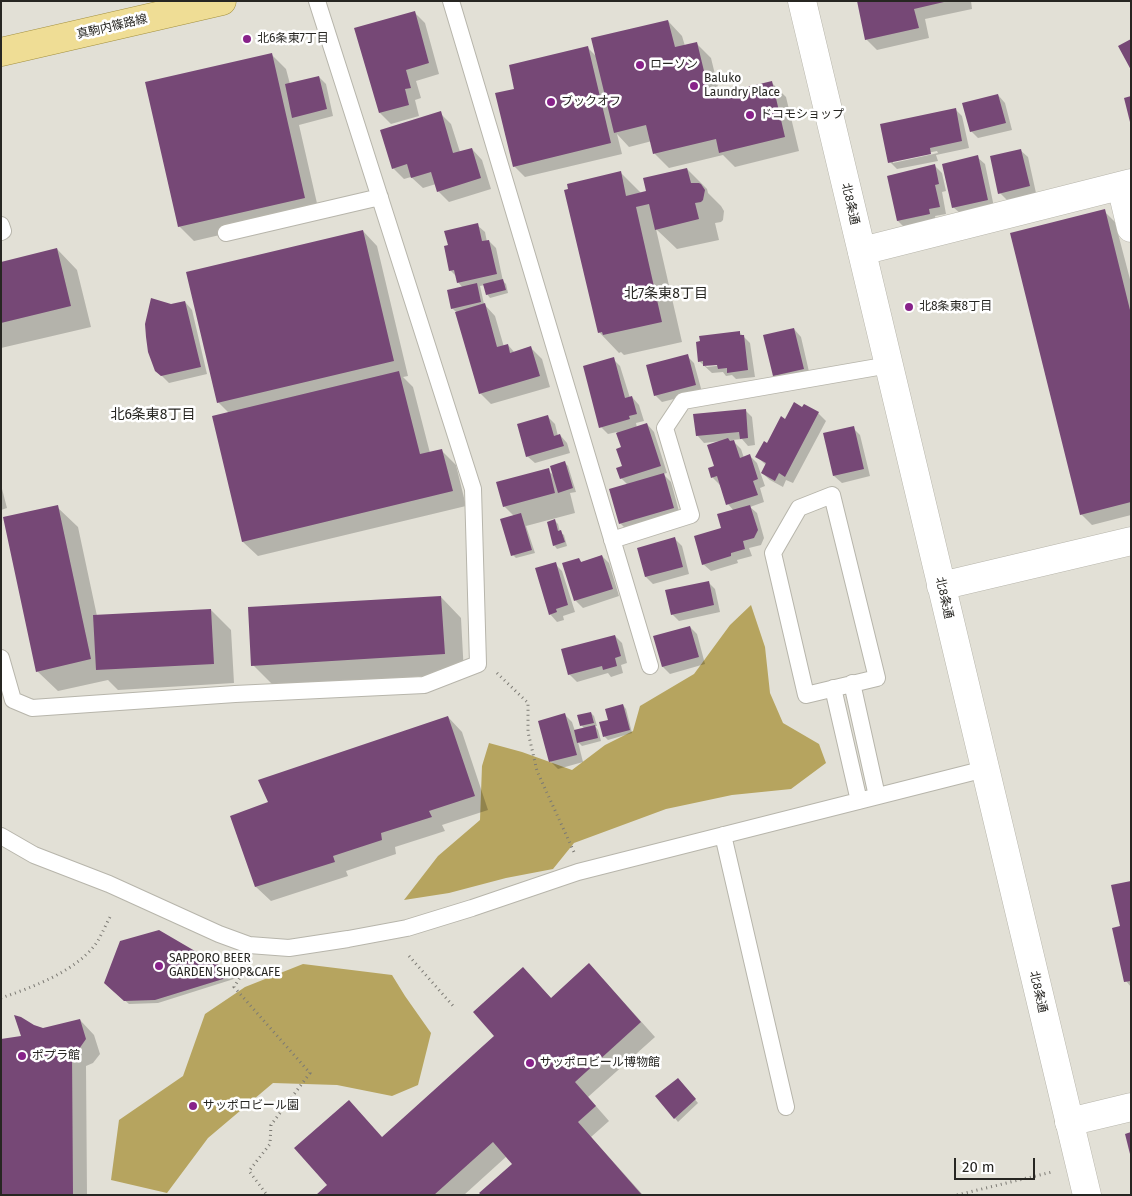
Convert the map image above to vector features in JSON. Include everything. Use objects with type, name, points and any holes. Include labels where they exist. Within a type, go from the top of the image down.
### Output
[{"type":"main road","name":"真駒内篠路線","points":[[1,52],[218,2]]},
{"type":"street","name":"北8条通","points":[[802,1],[1087,1195]]},
{"type":"street","points":[[862,251],[1126,185],[1131,228]]},
{"type":"street","points":[[941,586],[1131,541]]},
{"type":"street","points":[[1069,1122],[1131,1107]]},
{"type":"lane","points":[[1,658],[13,700],[32,708],[236,694],[424,685],[478,664],[473,489],[317,1]]},
{"type":"lane","points":[[451,1],[650,666]]},
{"type":"lane","points":[[226,233],[380,198]]},
{"type":"lane","points":[[1,225],[3,231],[1,232]]},
{"type":"lane","points":[[612,540],[691,515],[665,428],[683,401],[888,365]]},
{"type":"lane","points":[[832,495],[877,678],[852,684],[806,695],[773,553],[799,508],[832,495]]},
{"type":"lane","points":[[852,684],[877,796]]},
{"type":"lane","points":[[833,688],[859,801]]},
{"type":"lane","points":[[1,836],[34,855],[109,884],[249,946],[289,948],[407,928],[578,872],[985,769]]},
{"type":"lane","points":[[723,836],[786,1107]]},
{"type":"path","points":[[478,664],[493,670],[528,703],[528,732],[537,771],[573,850],[578,872]]},
{"type":"path","points":[[1,998],[29,988],[73,966],[96,944],[110,917]]},
{"type":"path","points":[[410,956],[455,1008]]},
{"type":"path","points":[[242,974],[234,987],[310,1074],[271,1125],[270,1144],[249,1171],[267,1195]]},
{"type":"path","points":[[957,1195],[1052,1172]]},
{"type":"shaded area","points":[[751,605],[765,647],[770,693],[783,723],[819,744],[826,763],[791,789],[732,795],[666,809],[574,843],[553,869],[506,878],[449,893],[404,900],[438,856],[480,820],[482,766],[489,743],[522,752],[572,770],[605,745],[633,731],[640,706],[694,674],[730,625]]},
{"type":"shaded area","points":[[303,964],[392,975],[431,1033],[418,1085],[392,1096],[337,1085],[273,1083],[208,1138],[167,1193],[111,1180],[119,1120],[183,1076],[205,1014],[245,987]]},
{"type":"building","points":[[857,1],[944,2],[914,9],[919,28],[865,40]]},
{"type":"building","points":[[415,11],[429,63],[406,70],[411,88],[405,89],[409,105],[379,113],[354,28]]},
{"type":"building","points":[[668,20],[675,47],[697,42],[710,96],[772,81],[785,137],[719,153],[716,139],[653,154],[646,125],[614,133],[591,38]]},
{"type":"building","points":[[1131,39],[1131,70],[1118,46]]},
{"type":"building","points":[[588,46],[611,143],[513,167],[495,93],[514,89],[509,65]]},
{"type":"building","points":[[272,53],[305,198],[178,227],[145,82]]},
{"type":"building","points":[[319,76],[327,109],[292,118],[285,84]]},
{"type":"building","points":[[998,94],[1006,123],[970,132],[962,103]]},
{"type":"building","points":[[1131,96],[1131,122],[1130,122],[1124,98]]},
{"type":"building","points":[[956,108],[962,141],[930,148],[931,154],[888,163],[880,124]]},
{"type":"building","points":[[441,111],[453,153],[472,148],[481,178],[437,192],[431,172],[411,178],[407,164],[392,169],[380,130]]},
{"type":"building","points":[[1021,149],[1030,186],[998,194],[990,156]]},
{"type":"building","points":[[978,155],[988,200],[952,208],[942,164]]},
{"type":"building","points":[[935,164],[939,184],[935,185],[940,207],[929,209],[930,214],[897,221],[887,176]]},
{"type":"building","points":[[687,168],[691,183],[701,184],[705,190],[703,200],[695,203],[699,219],[655,230],[649,204],[636,207],[662,322],[603,335],[602,332],[598,333],[564,190],[568,189],[567,184],[621,171],[626,196],[646,191],[643,178]]},
{"type":"building","points":[[1105,209],[1131,314],[1131,502],[1080,515],[1010,233]]},
{"type":"building","points":[[478,223],[482,241],[489,240],[497,274],[457,283],[454,270],[449,271],[444,246],[448,245],[444,231]]},
{"type":"building","points":[[363,230],[394,361],[217,403],[186,272]]},
{"type":"building","points":[[57,248],[71,306],[1,323],[1,262]]},
{"type":"building","points":[[503,279],[506,290],[486,295],[483,284]]},
{"type":"building","points":[[477,283],[481,302],[451,309],[447,290]]},
{"type":"building","points":[[151,298],[171,304],[185,301],[201,367],[161,376],[155,371],[148,352],[145,324]]},
{"type":"building","points":[[485,303],[497,347],[508,344],[510,353],[531,346],[540,376],[479,394],[455,312]]},
{"type":"building","points":[[794,328],[804,369],[773,376],[763,335]]},
{"type":"building","points":[[740,331],[740,335],[744,335],[748,370],[727,373],[727,368],[718,369],[717,365],[703,366],[703,361],[698,362],[696,342],[700,341],[699,336]]},
{"type":"building","points":[[688,354],[696,385],[654,396],[646,365]]},
{"type":"building","points":[[614,357],[625,398],[632,396],[637,414],[629,416],[630,419],[599,428],[583,366]]},
{"type":"building","points":[[399,371],[420,454],[442,449],[453,491],[242,542],[212,416]]},
{"type":"building","points":[[794,402],[802,407],[804,404],[819,412],[785,477],[779,473],[775,481],[761,473],[766,463],[755,457],[764,441],[767,443],[781,416],[785,419]]},
{"type":"building","points":[[746,409],[748,438],[740,439],[739,432],[696,436],[693,414]]},
{"type":"building","points":[[548,415],[554,436],[560,434],[564,446],[526,457],[517,424]]},
{"type":"building","points":[[647,423],[661,466],[620,479],[616,468],[622,466],[616,449],[621,447],[616,433]]},
{"type":"building","points":[[854,426],[864,469],[833,476],[823,433]]},
{"type":"building","points":[[728,438],[730,441],[734,440],[740,458],[750,454],[758,479],[753,481],[758,495],[726,505],[717,476],[711,478],[708,468],[714,466],[707,445]]},
{"type":"building","points":[[565,461],[573,488],[558,493],[550,466]]},
{"type":"building","points":[[549,468],[555,493],[503,507],[496,482]]},
{"type":"building","points":[[664,473],[674,508],[619,524],[609,489]]},
{"type":"building","points":[[58,505],[91,659],[36,672],[3,517]]},
{"type":"building","points":[[750,505],[758,530],[754,538],[743,541],[745,549],[731,553],[731,556],[702,565],[694,536],[721,528],[717,514]]},
{"type":"building","points":[[521,513],[532,550],[511,556],[500,519]]},
{"type":"building","points":[[555,519],[558,531],[561,530],[565,542],[553,546],[547,522]]},
{"type":"building","points":[[675,537],[683,567],[645,577],[637,548]]},
{"type":"building","points":[[602,555],[613,589],[574,601],[562,563],[579,558],[581,562]]},
{"type":"building","points":[[556,562],[568,605],[556,609],[557,612],[549,615],[535,568]]},
{"type":"building","points":[[709,581],[714,605],[671,615],[665,590]]},
{"type":"building","points":[[441,596],[445,654],[251,666],[248,607]]},
{"type":"building","points":[[211,609],[214,664],[96,670],[93,615]]},
{"type":"building","points":[[690,626],[699,657],[662,667],[653,636]]},
{"type":"building","points":[[615,635],[621,656],[615,658],[617,666],[603,670],[602,666],[568,675],[561,649]]},
{"type":"building","points":[[623,704],[630,730],[603,737],[599,722],[608,720],[605,709]]},
{"type":"building","points":[[591,712],[594,723],[580,726],[577,715]]},
{"type":"building","points":[[565,713],[577,755],[549,762],[538,721]]},
{"type":"building","points":[[448,716],[475,796],[429,811],[432,817],[381,833],[382,840],[333,856],[335,862],[255,887],[230,816],[268,802],[258,780]]},
{"type":"building","points":[[595,725],[598,738],[577,743],[574,730]]},
{"type":"building","points":[[1131,881],[1131,981],[1124,982],[1112,928],[1120,926],[1111,885]]},
{"type":"building","points":[[159,930],[236,975],[155,1000],[124,1001],[104,983],[120,941]]},
{"type":"building","name":"サッポロビール博物館","points":[[589,963],[641,1022],[575,1082],[596,1106],[578,1122],[642,1195],[481,1195],[479,1193],[512,1164],[493,1142],[434,1195],[316,1195],[327,1185],[294,1148],[349,1100],[382,1137],[494,1036],[473,1012],[523,967],[551,998]]},
{"type":"building","points":[[14,1015],[43,1028],[80,1019],[86,1039],[79,1049],[72,1052],[73,1195],[1,1195],[1,1039],[21,1036]]},
{"type":"building","points":[[678,1078],[696,1099],[674,1119],[655,1096]]},
{"type":"building","points":[[1131,1132],[1131,1154],[1130,1154],[1125,1134]]},
{"type":"place","name":"北6条東7丁目","points":[[247,39]]},
{"type":"place","name":"ローソン","points":[[640,65]]},
{"type":"place","name":"Baluko Laundry Place","points":[[694,86]]},
{"type":"place","name":"ブックオフ","points":[[551,102]]},
{"type":"place","name":"ドコモショップ","points":[[750,115]]},
{"type":"place","name":"北8条東8丁目","points":[[909,307]]},
{"type":"place","name":"SAPPORO BEER GARDEN SHOP&CAFE","points":[[159,966]]},
{"type":"place","name":"ポプラ館","points":[[22,1056]]},
{"type":"place","name":"サッポロビール博物館","points":[[530,1063]]},
{"type":"place","name":"サッポロビール園","points":[[193,1106]]},
{"type":"district","name":"北7条東8丁目","points":[[666,294]]},
{"type":"district","name":"北6条東8丁目","points":[[153,415]]}]
